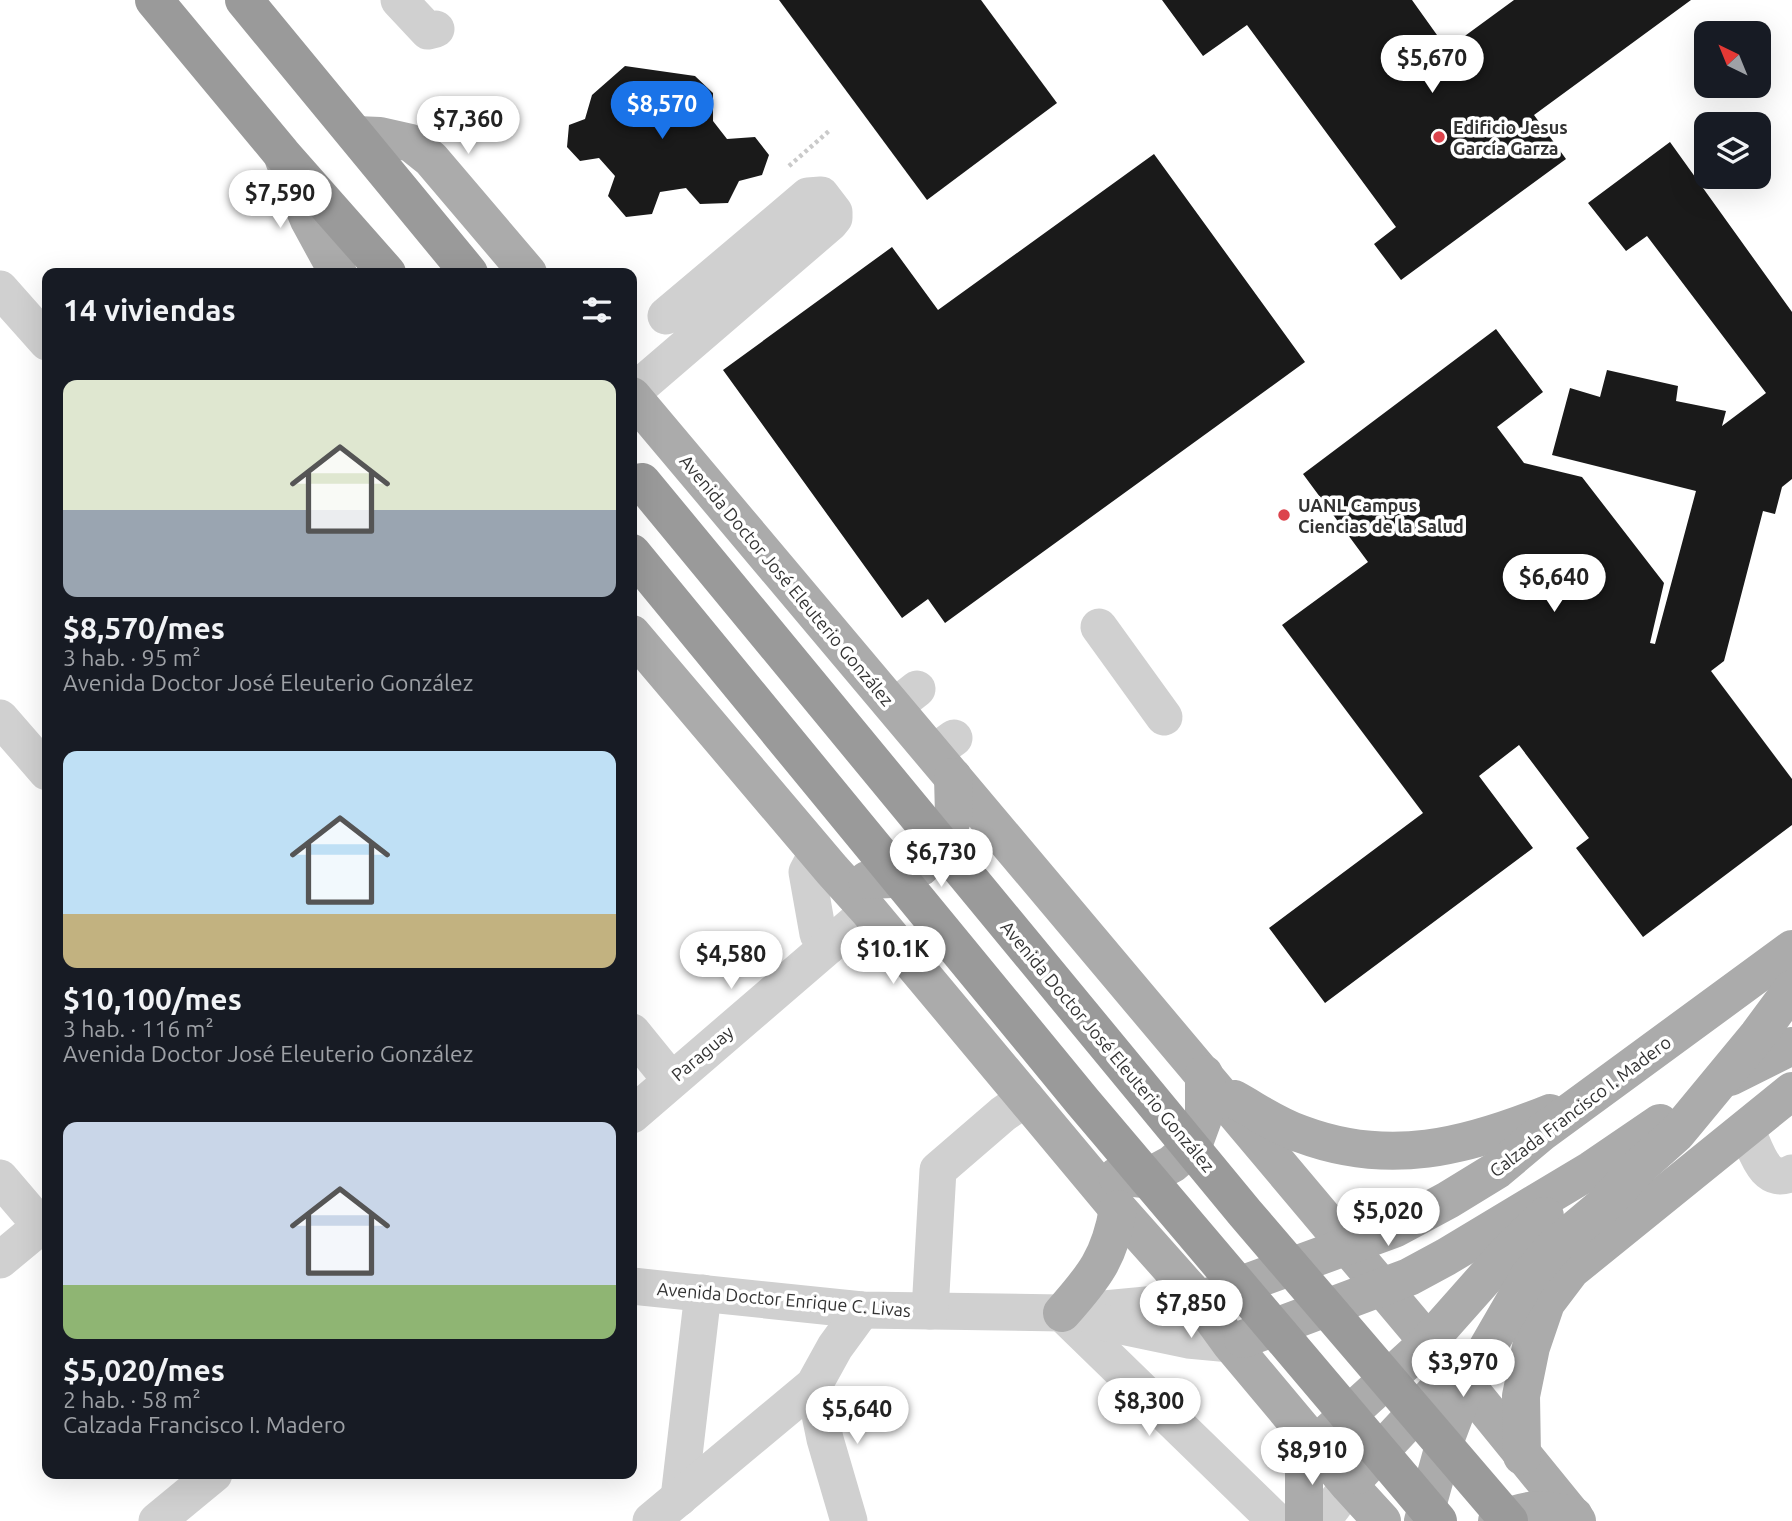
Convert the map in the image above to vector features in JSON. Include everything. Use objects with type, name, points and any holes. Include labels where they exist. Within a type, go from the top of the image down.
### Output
[{"type":"highway","points":[[154,0],[282,155],[383,268]]},
{"type":"highway","points":[[245,0],[465,268]]},
{"type":"highway","name":"Avenida Doctor José Eleuterio González","points":[[637,476],[1236,1202],[1509,1521]]},
{"type":"highway","points":[[637,559],[1074,1091],[1438,1521]]},
{"type":"main road","points":[[356,135],[380,136],[411,143],[431,159],[524,268]]},
{"type":"main road","points":[[282,155],[309,220],[335,268]]},
{"type":"main road","name":"Avenida Doctor José Eleuterio González","points":[[637,401],[906,698],[947,756],[1210,1082],[1381,1287]]},
{"type":"main road","points":[[637,640],[869,911],[1118,1209],[1199,1300],[1231,1344],[1382,1521]]},
{"type":"main road","points":[[825,861],[861,880],[892,880],[920,867],[942,844],[954,815],[947,756]]},
{"type":"main road","name":"Calzada Francisco I. Madero","points":[[1199,1300],[1394,1229],[1468,1188],[1497,1170],[1541,1133],[1792,949]]},
{"type":"main road","points":[[1349,1485],[1461,1378],[1486,1350],[1529,1276],[1554,1247],[1604,1205],[1639,1167],[1677,1133],[1792,989]]},
{"type":"main road","points":[[1231,1344],[1409,1277],[1591,1170],[1718,1083],[1792,1046]]},
{"type":"main road","points":[[1074,1156],[1118,1177],[1144,1179],[1172,1164],[1193,1146],[1210,1082],[1300,1134],[1343,1146],[1384,1151],[1430,1149],[1469,1143],[1591,1097]]},
{"type":"main road","points":[[1522,1456],[1521,1396],[1531,1347],[1546,1303],[1571,1270],[1792,1091]]},
{"type":"main road","points":[[1304,1521],[1304,1470],[1316,1444],[1428,1342],[1507,1253],[1591,1170]]},
{"type":"main road","points":[[1062,1313],[1087,1285],[1101,1264],[1114,1238],[1118,1209]]},
{"type":"main road","points":[[1381,1287],[1461,1378],[1576,1519]]},
{"type":"main road","points":[[1423,1521],[1461,1378]]},
{"type":"main road","points":[[1446,1438],[1464,1429],[1497,1425]]},
{"type":"main road","points":[[1497,1521],[1520,1511],[1548,1509],[1576,1519]]},
{"type":"street","points":[[399,0],[428,31],[436,29]]},
{"type":"street","points":[[637,391],[830,223],[834,212],[821,195],[808,196],[666,316]]},
{"type":"street","points":[[0,289],[42,336]]},
{"type":"street","points":[[1099,627],[1164,716]]},
{"type":"street","points":[[0,718],[42,766]]},
{"type":"street","points":[[825,861],[807,872],[818,934],[828,946]]},
{"type":"street","name":"Paraguay","points":[[637,1111],[869,911]]},
{"type":"street","points":[[637,1038],[671,1080]]},
{"type":"street","points":[[930,1311],[938,1170],[1003,1114],[1026,1098]]},
{"type":"street","points":[[1746,1129],[1766,1171],[1773,1176],[1783,1177],[1792,1173]]},
{"type":"street","points":[[0,1178],[42,1224]]},
{"type":"street","points":[[0,1223],[42,1226]]},
{"type":"street","points":[[0,1261],[42,1228]]},
{"type":"street","name":"Avenida Doctor Enrique C. Livas","points":[[637,1286],[862,1310],[1062,1313],[1199,1300]]},
{"type":"street","points":[[679,1498],[703,1293]]},
{"type":"street","points":[[651,1521],[814,1385],[835,1347],[862,1310]]},
{"type":"street","points":[[1062,1313],[1276,1521]]},
{"type":"street","name":"Avenida Doctor Enrique C. Livas","points":[[1062,1313],[1188,1340],[1231,1344]]},
{"type":"street","points":[[814,1385],[825,1439],[849,1521]]},
{"type":"street","points":[[157,1521],[208,1479]]},
{"type":"street","points":[[1322,1521],[1349,1485]]},
{"type":"building","points":[[779,0],[981,0],[1057,103],[927,200]]},
{"type":"building","name":"Edificio Jesus García Garza","points":[[1162,0],[1412,0],[1447,49],[1514,0],[1691,0],[1534,115],[1566,159],[1401,280],[1374,244],[1396,227],[1247,25],[1203,56]]},
{"type":"building","points":[[625,66],[695,76],[713,93],[713,121],[727,139],[755,137],[769,155],[762,175],[739,181],[728,203],[700,204],[686,188],[660,192],[652,214],[626,217],[608,196],[615,176],[599,158],[580,161],[567,147],[569,125],[585,119],[592,95]]},
{"type":"building","points":[[1670,142],[1694,175],[1694,189],[1704,189],[1792,312],[1792,479],[1782,487],[1775,514],[1763,511],[1724,661],[1711,671],[1792,779],[1792,825],[1643,937],[1576,848],[1589,838],[1519,745],[1479,776],[1533,848],[1325,1003],[1269,928],[1423,813],[1282,625],[1368,562],[1303,474],[1496,329],[1543,392],[1497,427],[1524,463],[1582,477],[1664,583],[1650,643],[1655,644],[1696,491],[1552,455],[1570,388],[1600,397],[1607,370],[1678,386],[1676,401],[1726,411],[1722,426],[1766,393],[1647,236],[1626,251],[1588,203]]},
{"type":"building","points":[[1154,154],[1305,362],[945,623],[928,599],[902,618],[723,370],[892,247],[938,310]]},
{"type":"place","name":"Edificio Jesus García Garza","points":[[1439,137]]},
{"type":"place","name":"UANL Campus Ciencias de la Salud","points":[[1284,515]]}]
